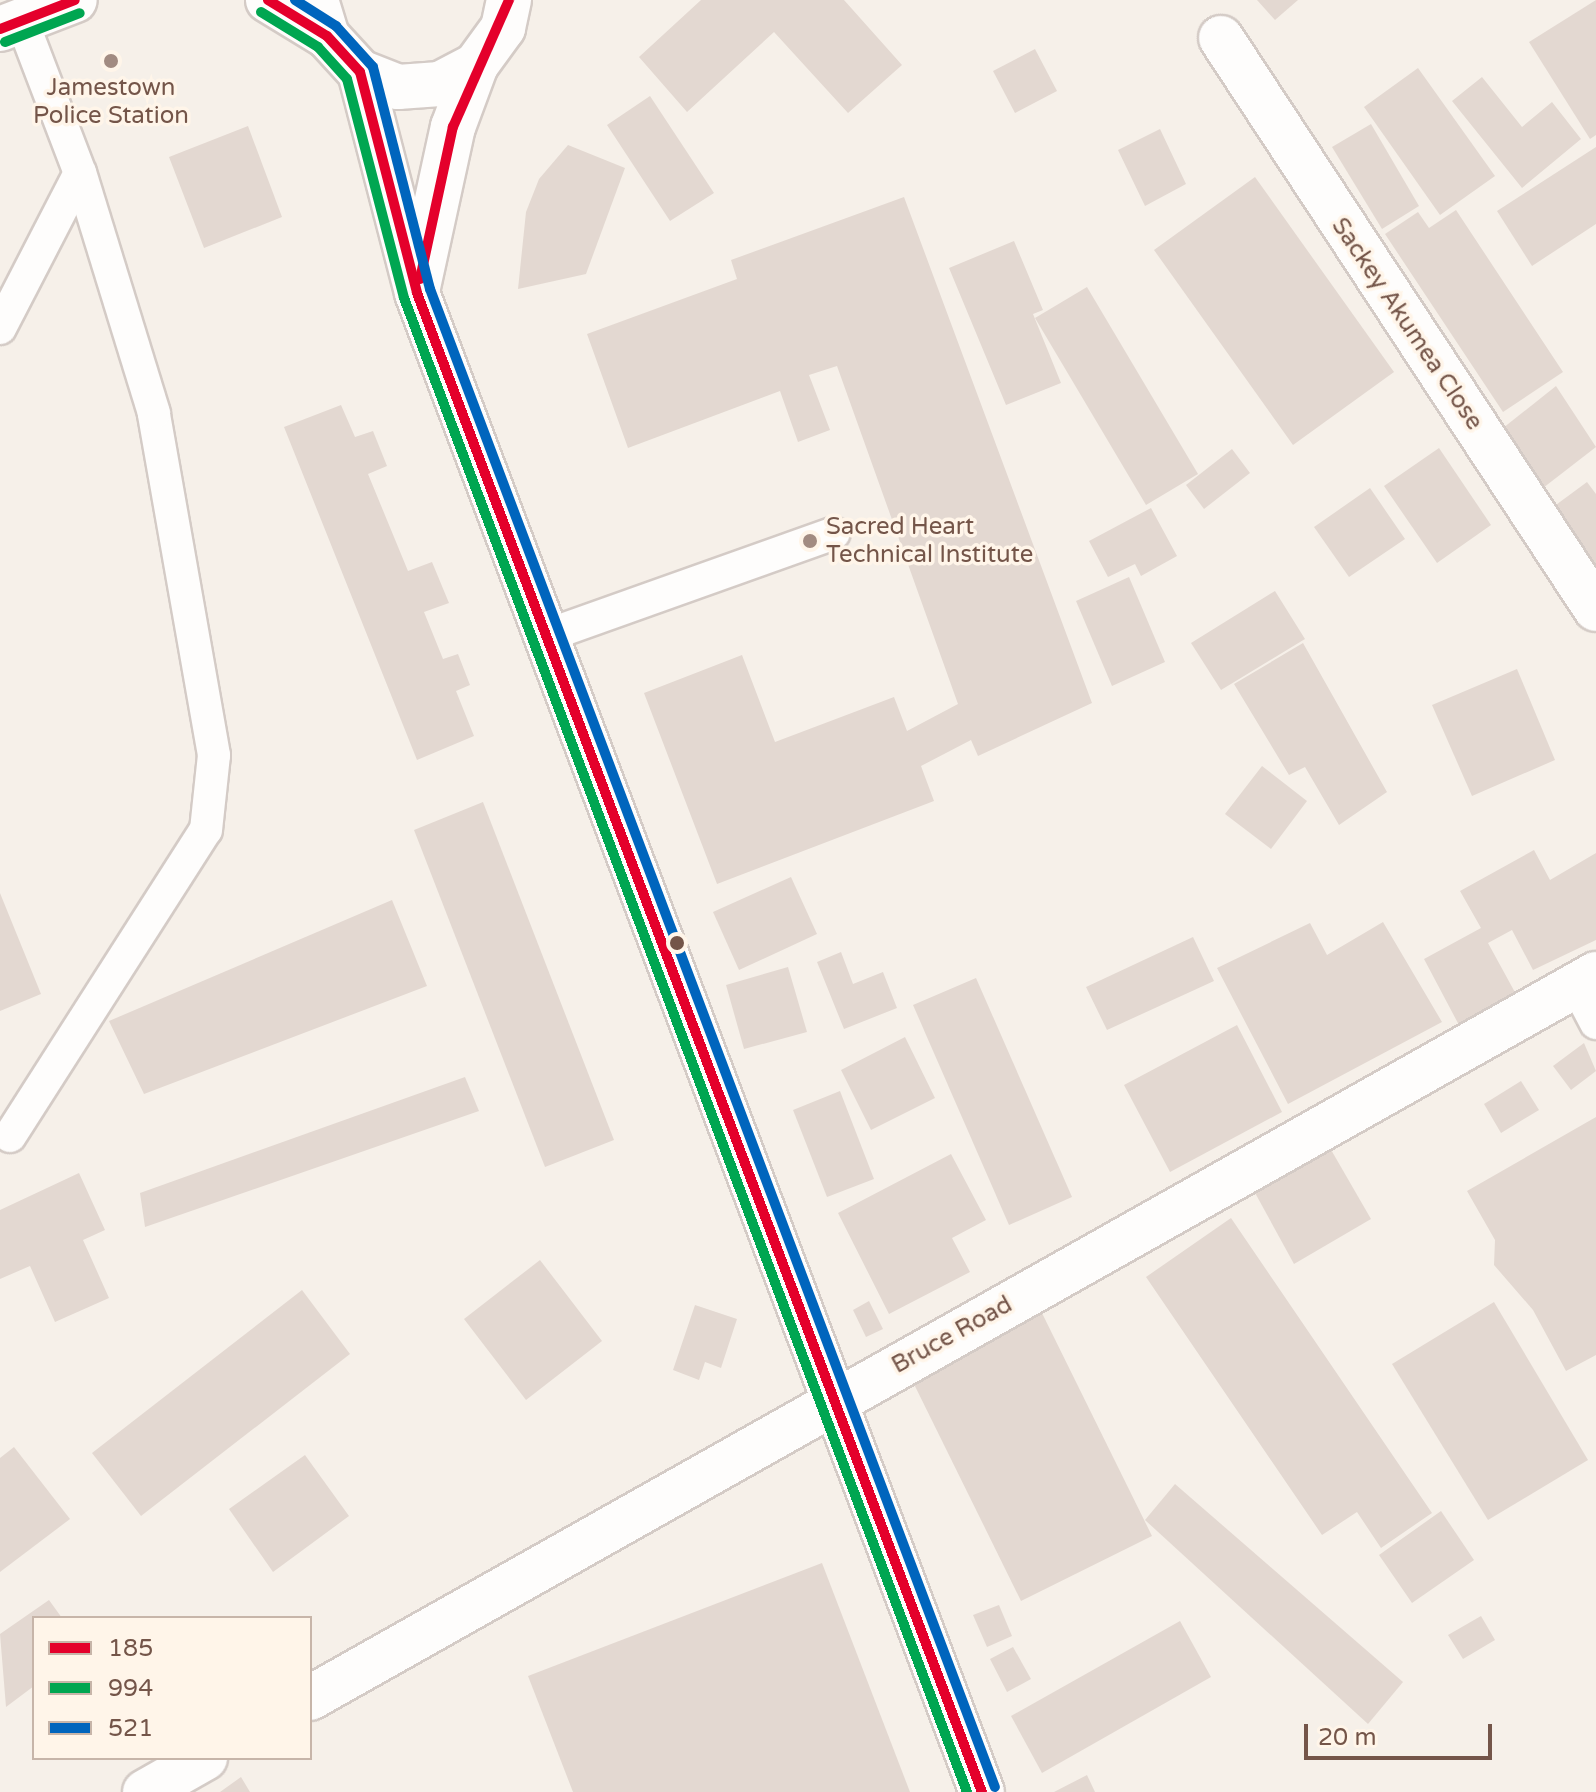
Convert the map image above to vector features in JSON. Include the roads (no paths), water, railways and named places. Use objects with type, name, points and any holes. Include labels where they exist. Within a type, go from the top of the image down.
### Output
[{"type":"street","points":[[11,25],[75,0]]},
{"type":"street","points":[[268,0],[322,18],[360,72],[417,293],[551,634],[982,1792]]},
{"type":"street","points":[[417,293],[453,127],[476,65],[512,2]]},
{"type":"street","name":"Sackey Akumea Close","points":[[1221,38],[1596,609]]},
{"type":"street","points":[[360,72],[398,87],[440,84],[476,65]]},
{"type":"street","name":"Bruce Road","points":[[312,1697],[1586,979]]},
{"type":"street","points":[[145,1792],[201,1760]]},
{"type":"lane","points":[[10,1136],[206,830],[214,755],[154,413],[80,173],[11,25]]},
{"type":"lane","points":[[0,328],[80,173]]},
{"type":"lane","points":[[551,634],[834,533]]},
{"type":"lane","points":[[1586,979],[1596,1023]]},
{"type":"place","name":"Jamestown Police Station","points":[[111,61]]},
{"type":"place","name":"Sacred Heart Technical Institute","points":[[810,541]]}]
